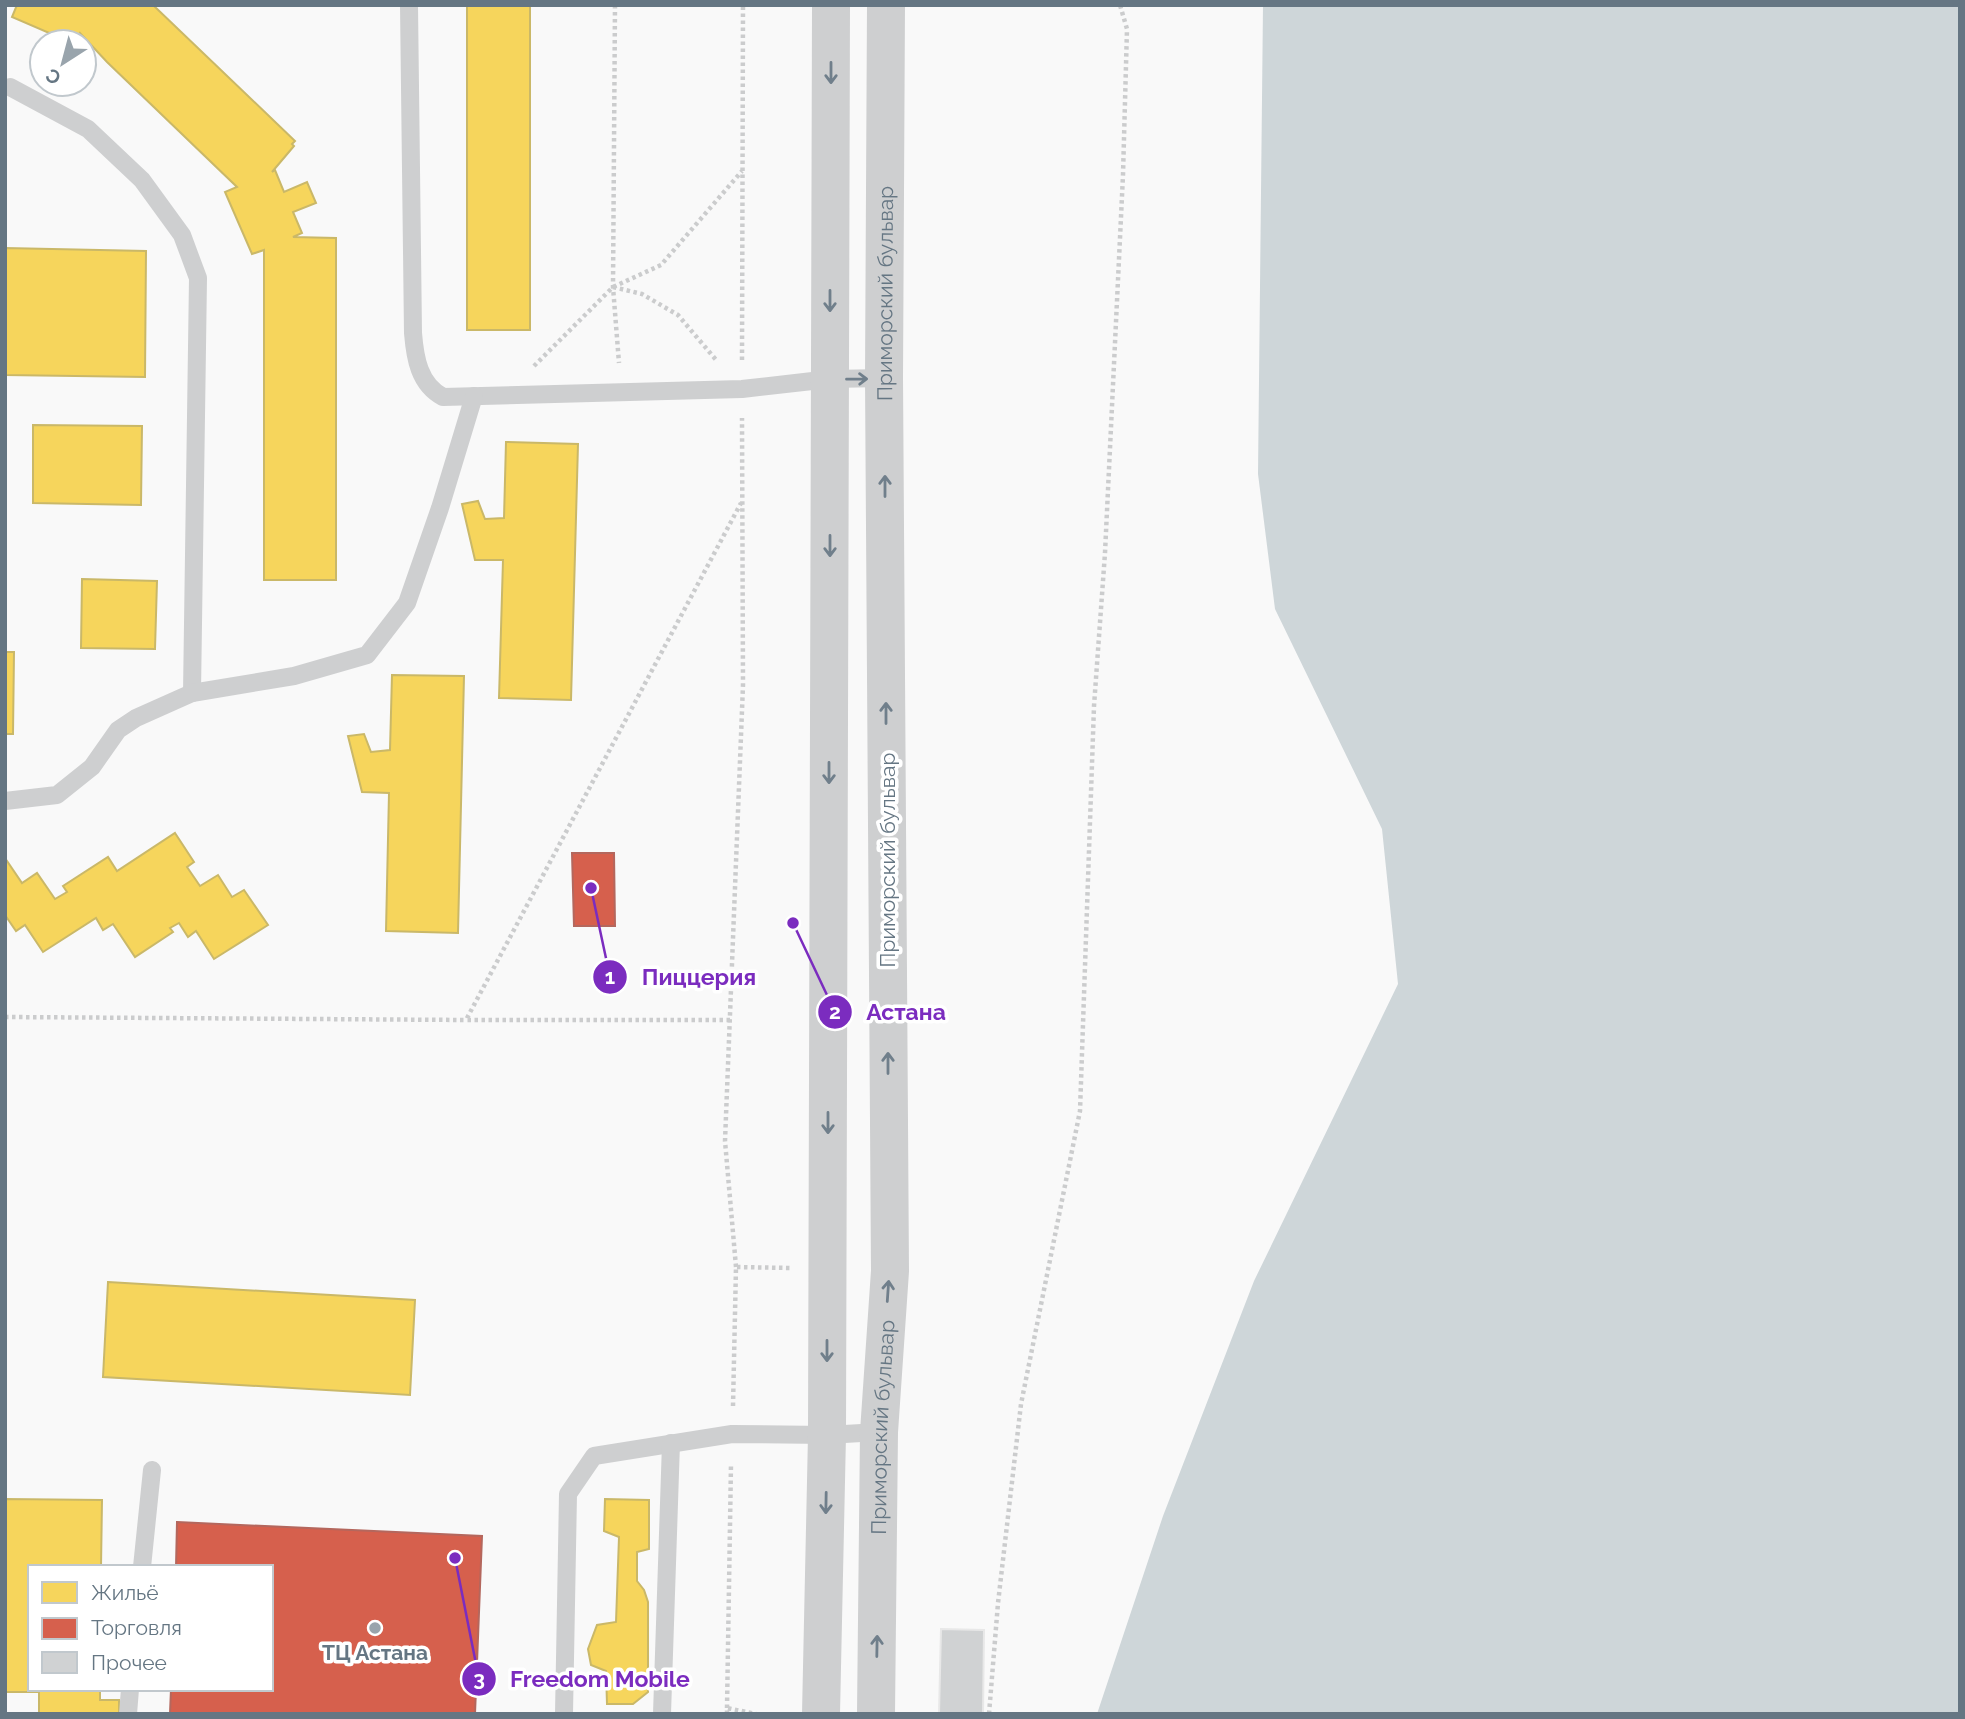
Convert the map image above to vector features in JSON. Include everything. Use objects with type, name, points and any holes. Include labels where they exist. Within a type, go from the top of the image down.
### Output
[{"type":"street","points":[[821,1714],[827,1435],[831,5]]},
{"type":"street","name":"Приморский бульвар","points":[[876,1714],[879,1432],[890,1271],[884,378],[887,5]]},
{"type":"lane","points":[[409,5],[415,358],[431,391],[443,397],[742,389],[830,379],[884,378]]},
{"type":"lane","points":[[10,87],[88,129],[142,180],[182,235],[198,278],[192,693]]},
{"type":"lane","points":[[5,801],[57,795],[92,767],[118,730],[136,718],[192,693],[294,676],[367,655],[407,603],[440,508],[474,396]]},
{"type":"lane","points":[[564,1714],[568,1494],[594,1456],[732,1434],[827,1435],[879,1432]]},
{"type":"lane","points":[[662,1714],[671,1443]]},
{"type":"lane","points":[[142,1565],[152,1470]]},
{"type":"lane","points":[[128,1714],[130,1691]]},
{"type":"path","points":[[615,5],[613,287],[621,392]]},
{"type":"path","points":[[736,1267],[725,1141],[743,685],[743,5]]},
{"type":"path","points":[[989,1714],[998,1603],[1021,1404],[1080,1111],[1094,706],[1105,553],[1123,175],[1127,29],[1119,5]]},
{"type":"path","points":[[505,395],[613,287],[661,265],[743,170]]},
{"type":"path","points":[[613,287],[642,294],[678,315],[742,389]]},
{"type":"path","points":[[466,1020],[742,501]]},
{"type":"path","points":[[5,1017],[730,1020]]},
{"type":"path","points":[[727,1714],[727,1708],[756,1714]]},
{"type":"shaded area","points":[[1263,5],[1960,5],[1960,1714],[1097,1714],[1163,1516],[1254,1281],[1398,984],[1382,829],[1275,609],[1258,474]]},
{"type":"building: Жильё","points":[[17,5],[153,5],[295,141],[292,144],[294,146],[272,172],[275,170],[284,192],[307,182],[316,203],[293,212],[302,233],[293,237],[336,238],[336,580],[264,580],[264,250],[252,254],[225,192],[237,187],[98,52],[98,28],[38,28],[12,17]]},
{"type":"building: Жильё","points":[[467,5],[530,5],[530,330],[467,330]]},
{"type":"building: Жильё","points":[[5,248],[146,251],[145,377],[5,375]]},
{"type":"building: Жильё","points":[[33,425],[142,426],[141,505],[33,503]]},
{"type":"building: Жильё","points":[[506,442],[578,444],[571,700],[499,698],[503,560],[475,560],[462,504],[478,501],[485,519],[504,518]]},
{"type":"building: Жильё","points":[[82,579],[157,581],[155,649],[81,648]]},
{"type":"building: Жильё","points":[[5,652],[14,652],[13,734],[5,734]]},
{"type":"building: Жильё","points":[[392,675],[464,676],[458,933],[386,931],[389,793],[362,792],[348,736],[364,734],[371,752],[390,750]]},
{"type":"building: Жильё","points":[[175,833],[194,862],[187,867],[200,886],[218,875],[232,897],[244,890],[268,925],[214,959],[196,931],[188,937],[179,923],[170,928],[173,932],[135,957],[113,924],[103,930],[96,918],[43,952],[25,925],[16,931],[5,915],[5,858],[22,883],[37,873],[55,899],[67,892],[63,886],[108,857],[117,871]]},
{"type":"building: Жильё","points":[[108,1282],[415,1300],[410,1395],[103,1377]]},
{"type":"building: Жильё","points":[[5,1499],[102,1500],[101,1565],[28,1565],[28,1691],[100,1691],[100,1700],[119,1700],[119,1714],[39,1714],[39,1692],[5,1692]]},
{"type":"building: Жильё","points":[[605,1499],[649,1500],[649,1549],[637,1552],[637,1581],[648,1602],[648,1692],[633,1704],[607,1704],[606,1671],[591,1665],[588,1649],[597,1625],[616,1622],[619,1537],[604,1531]]},
{"type":"building: Торговля","points":[[572,853],[614,853],[615,926],[574,926]]},
{"type":"building: Торговля","name":"ТЦ Астана","points":[[177,1522],[482,1536],[475,1714],[170,1714],[171,1691],[273,1691],[273,1565],[176,1565]]},
{"type":"building: Прочее","points":[[941,1629],[984,1630],[983,1714],[939,1714]]},
{"type":"place","name":"Пиццерия","points":[[591,888]]},
{"type":"place","name":"Астана","points":[[793,923]]},
{"type":"place","name":"Freedom Mobile","points":[[455,1558]]},
{"type":"place","name":"ТЦ Астана","points":[[375,1628]]}]
